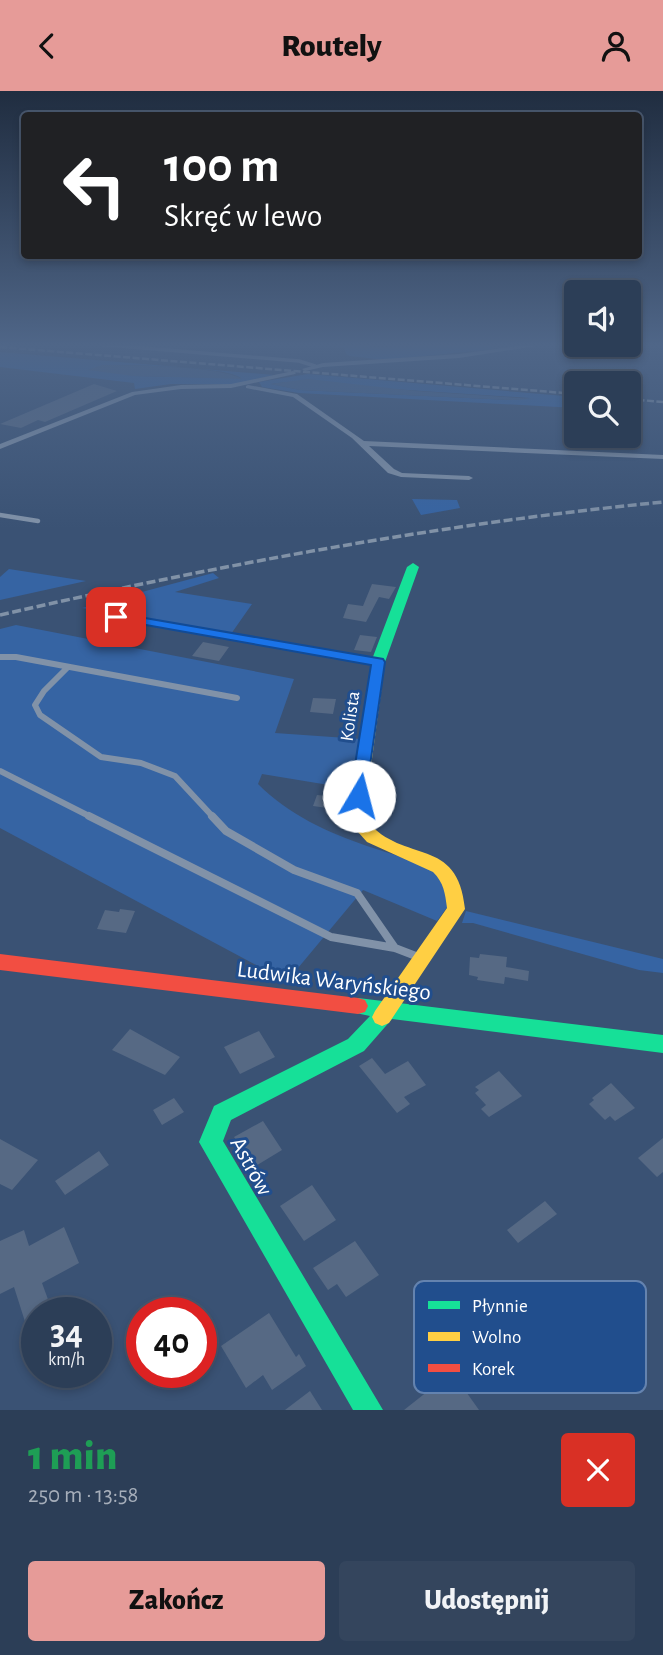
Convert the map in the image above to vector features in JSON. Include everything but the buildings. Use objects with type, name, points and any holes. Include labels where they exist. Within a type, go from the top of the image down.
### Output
[{"type":"street","points":[[0,447],[103,406]]},
{"type":"street","points":[[312,406],[338,422],[391,471],[401,475],[469,478]]},
{"type":"street","points":[[362,443],[663,457]]},
{"type":"street","name":"Kolista","points":[[389,1010],[456,909],[458,892],[451,876],[437,863],[373,838],[358,822],[359,796],[378,662],[414,567]]},
{"type":"street","name":"Ludwika Waryńskiego","points":[[0,962],[663,1044]]},
{"type":"street","name":"Astrów","points":[[369,1410],[211,1142],[222,1113],[356,1045],[389,1010]]},
{"type":"lane","points":[[0,515],[38,521]]},
{"type":"lane","points":[[116,617],[378,662]]},
{"type":"lane","points":[[0,657],[16,657],[237,698]]},
{"type":"lane","points":[[67,668],[44,691],[35,705],[40,715],[101,757],[141,763],[174,776],[226,831],[294,870],[357,893],[396,948]]},
{"type":"lane","points":[[0,771],[331,937],[396,948],[422,959]]},
{"type":"shaded area","points":[[412,499],[457,500],[460,508],[421,515]]},
{"type":"shaded area","points":[[9,569],[86,581],[0,600],[0,577]]},
{"type":"shaded area","points":[[213,573],[219,578],[175,592],[252,604],[231,634],[82,608]]},
{"type":"shaded area","points":[[16,625],[294,679],[275,733],[361,739],[353,789],[262,774],[258,784],[282,805],[323,828],[434,871],[443,877],[448,906],[437,921],[363,890],[293,974],[273,974],[0,828],[0,629]]},
{"type":"shaded area","points":[[466,911],[663,959],[663,973],[639,970],[473,923],[462,923]]},
{"type":"railway","points":[[0,615],[164,579],[330,548],[496,522],[663,502]]},
{"type":"traffic: fast","points":[[375,685],[378,662],[413,567]]},
{"type":"traffic: fast","points":[[358,1006],[663,1044]]},
{"type":"traffic: fast","points":[[369,1410],[211,1142],[222,1113],[356,1045],[382,1017]]},
{"type":"traffic: slow","points":[[375,685],[359,796],[358,822],[371,836],[387,846],[440,867],[449,876],[456,909],[382,1017]]},
{"type":"traffic: jam","points":[[0,962],[358,1006]]},
{"type":"route","points":[[116,617],[378,662],[359,796]]}]
